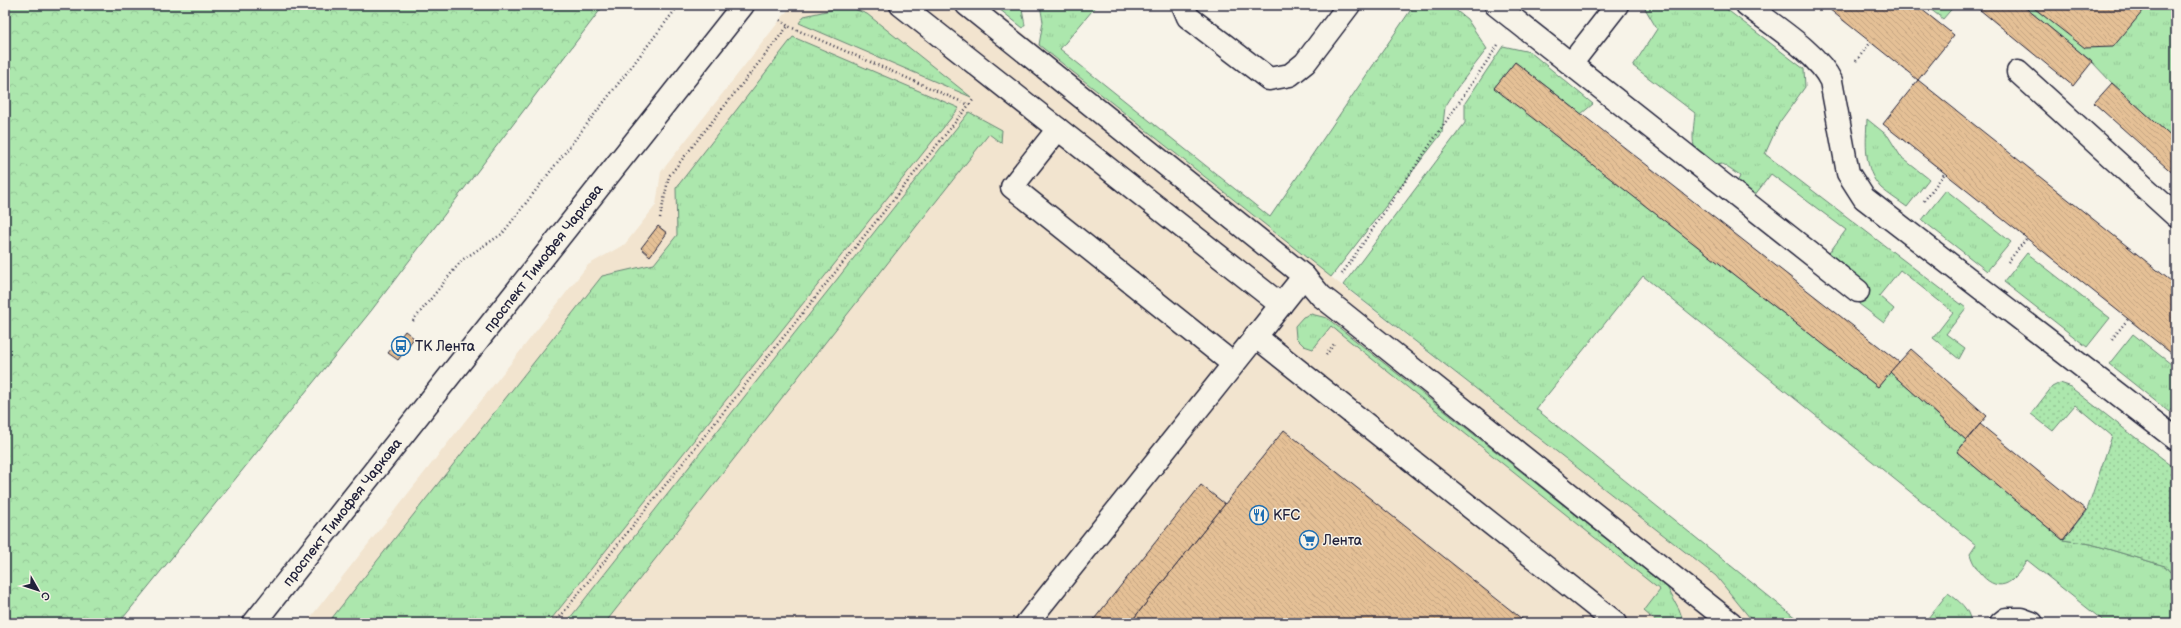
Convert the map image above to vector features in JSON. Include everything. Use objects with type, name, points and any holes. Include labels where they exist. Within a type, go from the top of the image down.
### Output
[{"type":"street","name":"проспект Тимофея Чаркова","points":[[254,623],[743,5]]},
{"type":"street","points":[[901,5],[1281,305]]},
{"type":"street","points":[[967,5],[1304,276],[1322,296],[1705,614],[1731,623]]},
{"type":"street","points":[[1183,5],[1188,17],[1269,79],[1290,75],[1305,63],[1349,5]]},
{"type":"street","points":[[1496,5],[1858,291]]},
{"type":"street","points":[[1571,64],[1617,5]]},
{"type":"street","points":[[1747,5],[1817,60],[1827,73],[1830,81],[1848,173],[1864,198],[2176,439]]},
{"type":"street","points":[[2018,72],[2176,216]]},
{"type":"street","points":[[1058,129],[1012,187],[1232,363]]},
{"type":"street","points":[[1027,623],[1232,363],[1304,276]]},
{"type":"street","points":[[1281,305],[1322,296]]},
{"type":"street","points":[[1255,336],[1616,623]]},
{"type":"street","points":[[2001,623],[2006,619],[2021,619],[2032,623]]},
{"type":"path","points":[[413,321],[462,260],[502,234],[679,5]]},
{"type":"path","points":[[780,20],[788,26],[969,105]]},
{"type":"path","points":[[1337,281],[1515,20]]},
{"type":"path","points":[[660,218],[669,176],[788,26]]},
{"type":"path","points":[[1856,61],[1871,42]]},
{"type":"path","points":[[555,623],[974,99]]},
{"type":"path","points":[[1924,201],[1945,173]]},
{"type":"path","points":[[2008,262],[2027,238]]},
{"type":"path","points":[[2112,339],[2128,319]]},
{"type":"path","points":[[1324,358],[1337,340]]},
{"type":"shaded area","points":[[792,5],[988,5],[1331,277],[1716,576],[1754,623],[306,623],[588,265],[625,244],[656,205],[661,172]]},
{"type":"green space","points":[[5,5],[604,5],[371,311],[119,623],[5,623]]},
{"type":"green space","points":[[994,5],[1021,5],[1025,25],[1023,28]]},
{"type":"green space","points":[[1040,5],[1097,5],[1060,49],[1270,217],[1414,5],[1449,5],[1467,19],[1487,49],[1457,88],[1445,107],[1442,133],[1331,277],[1039,45],[1043,22]]},
{"type":"green space","points":[[1643,5],[1721,5],[1804,69],[1805,87],[1779,123],[1765,154],[1966,308],[1946,334],[1965,348],[1959,359],[1933,338],[1953,312],[1900,270],[1879,296],[1894,309],[1884,323],[1859,304],[1864,282],[1829,253],[1846,230],[1771,174],[1754,196],[1737,183],[1740,176],[1722,164],[1709,166],[1702,160],[1695,149],[1693,142],[1695,113],[1633,66],[1657,29]]},
{"type":"green space","points":[[1925,5],[1955,5],[1943,19]]},
{"type":"green space","points":[[2022,5],[2176,5],[2176,141],[2112,83],[2092,62]]},
{"type":"green space","points":[[835,9],[854,9],[867,14],[971,97],[799,23],[804,16]]},
{"type":"green space","points":[[793,37],[959,108],[548,623],[328,623],[602,276],[654,264],[677,235],[676,188]]},
{"type":"green space","points":[[1503,46],[1530,52],[1593,104],[1581,114],[1515,62],[1495,88],[1878,387],[1890,372],[1966,440],[1957,452],[2063,540],[2091,544],[2165,566],[2176,579],[2176,623],[2106,623],[2027,560],[2012,580],[2005,584],[1998,585],[1991,583],[1980,573],[1972,560],[1970,554],[1976,545],[1643,276],[1536,409],[1802,623],[1754,623],[1716,576],[1343,285],[1465,123],[1465,103]]},
{"type":"green space","points":[[969,112],[1002,130],[1001,143],[989,134],[605,623],[566,623]]},
{"type":"green space","points":[[1867,119],[1888,136],[1901,157],[1929,179],[1907,207],[1881,188],[1871,173],[1868,164],[1866,146]]},
{"type":"green space","points":[[1946,190],[2011,242],[1987,271],[1922,220]]},
{"type":"green space","points":[[2027,253],[2110,318],[2087,347],[2004,282]]},
{"type":"green space","points":[[1311,314],[1327,318],[1667,587],[1679,609],[1684,623],[1658,623],[1644,611],[1660,590],[1331,326],[1313,349],[1304,346],[1296,338],[1295,326],[1303,317]]},
{"type":"green space","points":[[2133,334],[2176,368],[2176,403],[2169,412],[2109,364]]},
{"type":"green space","points":[[2060,383],[2069,386],[2176,469],[2176,579],[2165,566],[2091,544],[2063,540],[2087,510],[2112,436],[2075,405],[2053,431],[2031,414],[2052,387]]},
{"type":"green space","points":[[1948,593],[1960,602],[1966,609],[1971,623],[1924,623]]},
{"type":"building","points":[[1824,5],[1916,5],[1954,35],[1918,80]]},
{"type":"building","points":[[1974,5],[2022,5],[2092,62],[2073,86]]},
{"type":"building","points":[[2030,5],[2148,5],[2113,47],[2085,48]]},
{"type":"building","points":[[1515,62],[1899,362],[1878,387],[1494,88]]},
{"type":"building","points":[[1918,80],[2176,285],[2176,357],[1883,124]]},
{"type":"building","points":[[2112,83],[2176,141],[2176,176],[2094,103]]},
{"type":"building","points":[[658,226],[667,233],[650,256],[641,248]]},
{"type":"building","points":[[405,331],[414,338],[398,360],[388,353]]},
{"type":"building","points":[[1911,349],[1987,416],[1966,440],[1890,372]]},
{"type":"building","points":[[1980,424],[2086,510],[2063,540],[1957,452]]},
{"type":"building","name":"Лента","points":[[1284,430],[1527,623],[1130,623]]},
{"type":"building","points":[[1201,485],[1225,504],[1130,623],[1091,623]]},
{"type":"place","name":"ТК Лента","points":[[401,346]]},
{"type":"place","name":"KFC","points":[[1259,515]]},
{"type":"place","name":"Лента","points":[[1309,540]]}]
